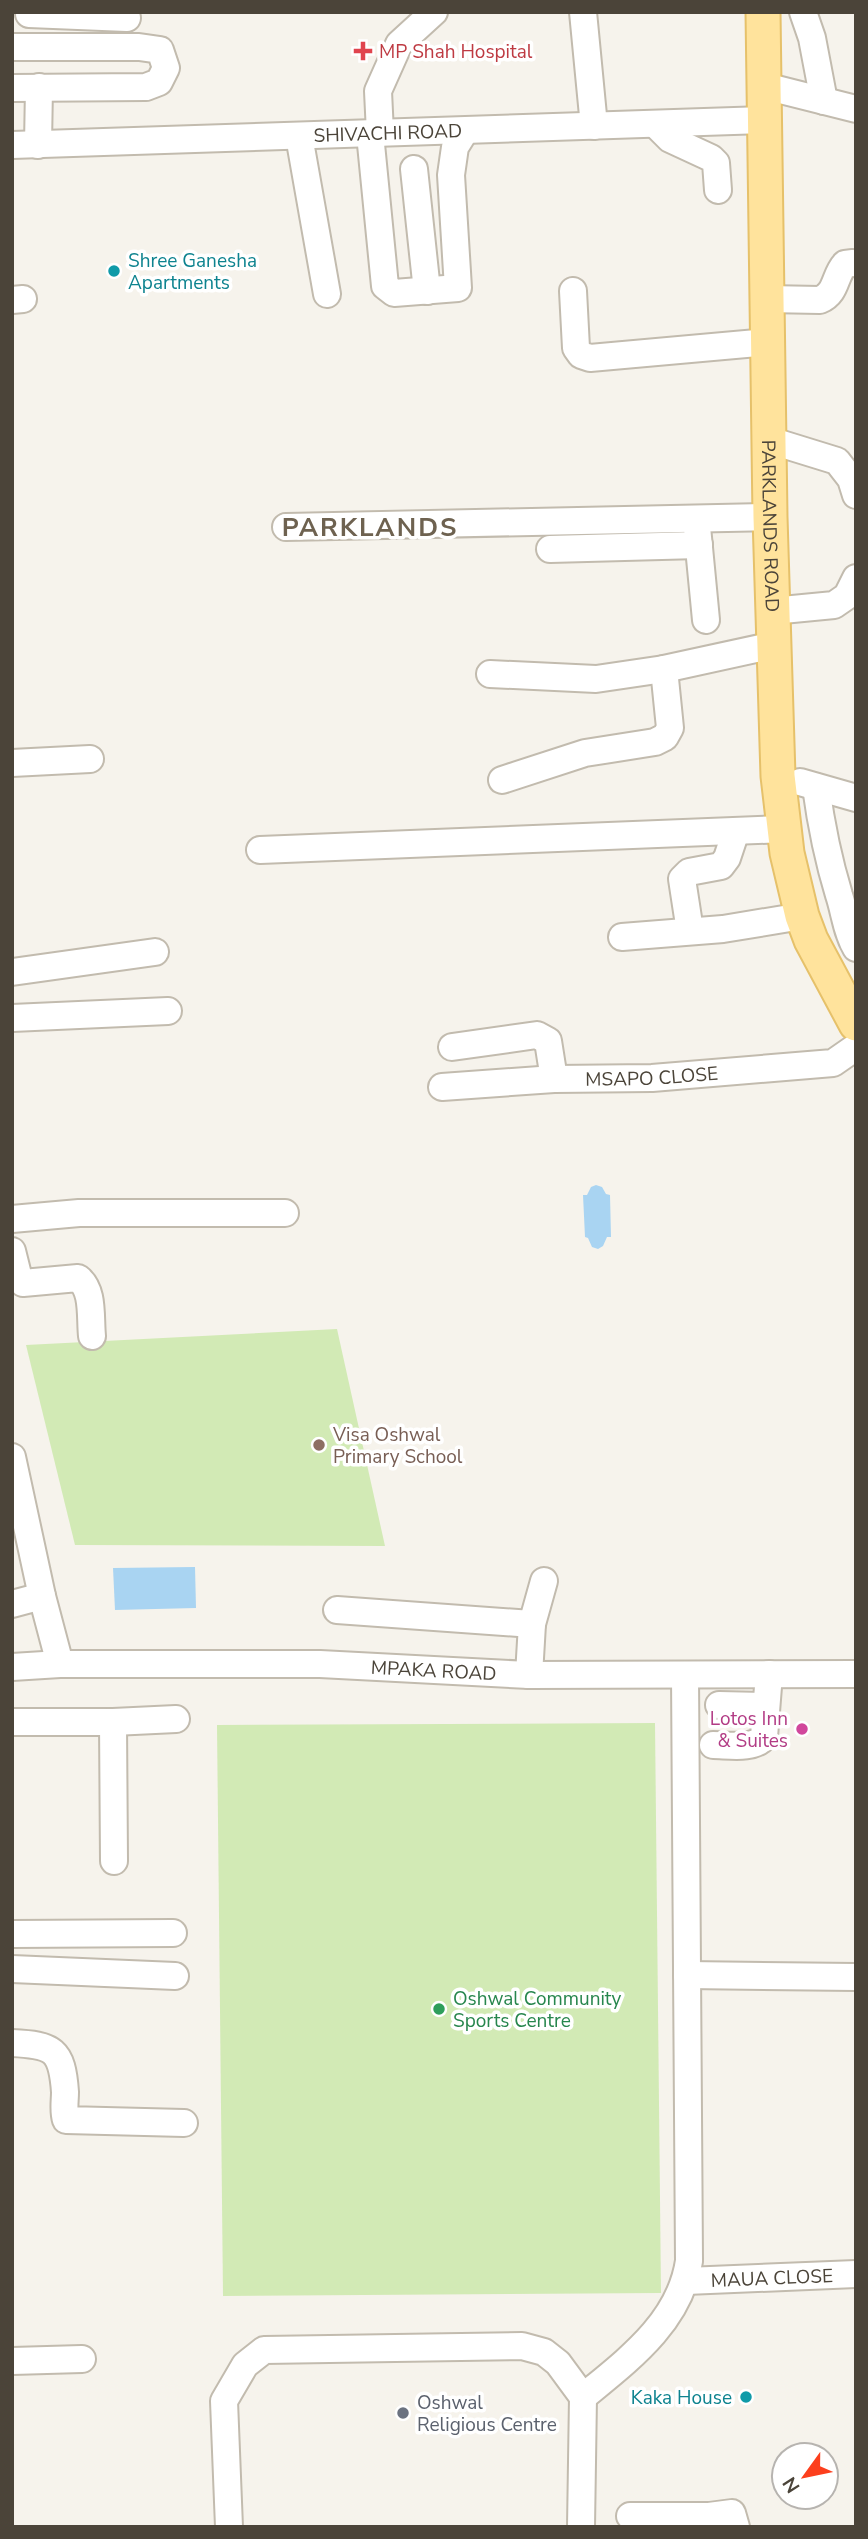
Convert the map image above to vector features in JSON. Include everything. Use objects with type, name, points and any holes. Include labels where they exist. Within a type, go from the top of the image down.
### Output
[{"type":"main road","name":"PARKLANDS ROAD","points":[[763,12],[770,517],[778,776],[784,829],[802,916],[811,940],[856,1024]]},
{"type":"street","points":[[434,12],[399,44],[378,91],[374,170],[385,286],[394,293],[457,288],[451,175],[455,147],[465,131]]},
{"type":"street","points":[[583,12],[594,126]]},
{"type":"street","points":[[803,12],[812,38],[824,100]]},
{"type":"street","points":[[12,88],[146,87],[159,82],[166,68],[160,50],[125,15],[29,13]]},
{"type":"street","points":[[12,47],[139,47],[160,50]]},
{"type":"street","points":[[765,86],[856,109]]},
{"type":"street","points":[[25,145],[39,87]]},
{"type":"street","name":"SHIVACHI ROAD","points":[[25,145],[766,120]]},
{"type":"street","points":[[655,124],[670,139],[711,158],[716,163],[718,190]]},
{"type":"street","points":[[299,136],[327,294]]},
{"type":"street","points":[[374,170],[414,169],[451,175]]},
{"type":"street","points":[[414,169],[427,291]]},
{"type":"street","points":[[767,299],[820,300],[833,290],[845,264],[853,263]]},
{"type":"street","points":[[573,291],[576,348],[581,355],[590,358],[768,342]]},
{"type":"street","points":[[769,440],[837,461],[851,479],[856,495]]},
{"type":"street","points":[[286,527],[770,517]]},
{"type":"street","points":[[696,518],[706,620]]},
{"type":"street","points":[[550,549],[699,545]]},
{"type":"street","points":[[772,611],[834,605],[847,596],[856,578]]},
{"type":"street","points":[[490,674],[596,680],[664,669],[774,645]]},
{"type":"street","points":[[502,780],[585,752],[655,742],[665,737],[670,729],[664,669]]},
{"type":"street","points":[[12,763],[90,759]]},
{"type":"street","points":[[778,776],[856,798]]},
{"type":"street","points":[[816,787],[822,833],[831,870],[849,937],[856,948]]},
{"type":"street","points":[[260,850],[784,829]]},
{"type":"street","points":[[690,931],[682,879],[689,872],[721,866],[727,858],[736,831]]},
{"type":"street","points":[[622,937],[723,929],[802,916]]},
{"type":"street","points":[[12,972],[155,952]]},
{"type":"street","points":[[12,1018],[168,1011]]},
{"type":"street","points":[[452,1046],[537,1035],[548,1041],[554,1079]]},
{"type":"street","name":"MSAPO CLOSE","points":[[442,1087],[554,1079],[653,1078],[833,1063],[856,1047]]},
{"type":"street","points":[[12,1219],[79,1213],[285,1213]]},
{"type":"street","points":[[12,1251],[19,1279],[23,1283],[78,1278],[84,1283],[89,1291],[92,1336]]},
{"type":"street","points":[[12,1457],[42,1597],[60,1664]]},
{"type":"street","points":[[529,1675],[532,1624],[544,1581]]},
{"type":"street","points":[[12,1604],[42,1597]]},
{"type":"street","points":[[337,1610],[532,1624]]},
{"type":"street","name":"MPAKA ROAD","points":[[12,1667],[60,1664],[320,1664],[529,1675],[856,1674]]},
{"type":"street","points":[[713,1745],[754,1745],[761,1742],[764,1737],[769,1674]]},
{"type":"street","points":[[583,2397],[634,2355],[662,2326],[686,2281],[689,2261],[685,1675]]},
{"type":"street","points":[[719,1705],[766,1706]]},
{"type":"street","points":[[12,1722],[176,1719]]},
{"type":"street","points":[[113,1722],[114,1861]]},
{"type":"street","points":[[12,1934],[173,1933]]},
{"type":"street","points":[[12,1969],[175,1976]]},
{"type":"street","points":[[687,1975],[856,1977]]},
{"type":"street","points":[[12,2043],[40,2044],[58,2056],[62,2066],[66,2120],[184,2123]]},
{"type":"street","name":"MAUA CLOSE","points":[[686,2281],[856,2274]]},
{"type":"street","points":[[229,2527],[224,2401],[245,2365],[264,2350],[522,2346],[544,2352],[558,2363],[583,2397],[582,2527]]},
{"type":"street","points":[[12,2361],[82,2359]]},
{"type":"street","points":[[630,2516],[732,2514],[736,2527]]},
{"type":"green space","points":[[337,1329],[385,1546],[75,1545],[26,1345]]},
{"type":"green space","name":"Oshwal Community Sports Centre","points":[[655,1723],[661,2293],[223,2296],[217,1725]]},
{"type":"water","points":[[596,1185],[610,1195],[611,1237],[607,1237],[603,1246],[598,1249],[592,1247],[585,1237],[583,1195],[587,1195],[591,1187]]},
{"type":"water","points":[[195,1567],[196,1608],[115,1610],[113,1568]]},
{"type":"place","name":"MP Shah Hospital","points":[[363,51]]},
{"type":"place","name":"Shree Ganesha Apartments","points":[[114,271]]},
{"type":"place","name":"Visa Oshwal Primary School","points":[[319,1445]]},
{"type":"place","name":"Lotos Inn & Suites","points":[[802,1729]]},
{"type":"place","name":"Oshwal Community Sports Centre","points":[[439,2009]]},
{"type":"place","name":"Kaka House","points":[[746,2397]]},
{"type":"place","name":"Oshwal Religious Centre","points":[[403,2413]]},
{"type":"district","name":"PARKLANDS","points":[[370,527]]}]
